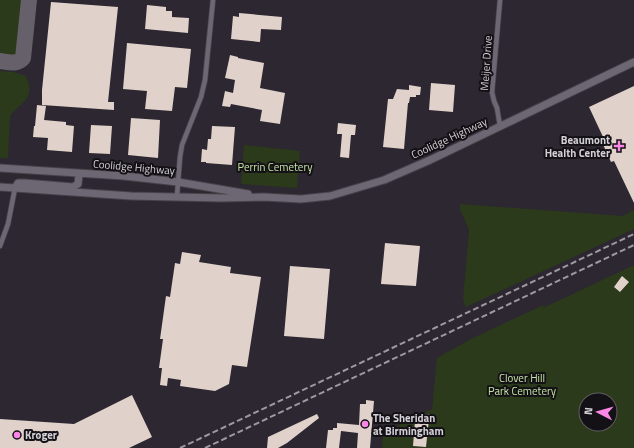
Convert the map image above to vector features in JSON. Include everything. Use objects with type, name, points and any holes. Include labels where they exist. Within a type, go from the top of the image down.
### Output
[{"type":"main road","name":"Coolidge Highway","points":[[0,187],[131,196],[221,198],[264,197],[301,199],[330,196],[384,180],[430,160],[634,62]]},
{"type":"main road","name":"Coolidge Highway","points":[[0,168],[124,176],[178,182],[264,197]]},
{"type":"main road","points":[[15,188],[18,183],[73,187],[78,184],[79,174]]},
{"type":"street","points":[[177,196],[182,145],[201,97],[205,80],[213,0]]},
{"type":"street","name":"Meijer Drive","points":[[500,0],[492,92],[497,108],[500,126]]},
{"type":"street","points":[[0,246],[8,224],[15,188]]},
{"type":"green space","points":[[0,0],[26,0],[18,57],[0,57]]},
{"type":"green space","points":[[0,71],[13,72],[26,76],[30,89],[28,97],[10,116],[7,158],[0,158]]},
{"type":"green space","name":"Perrin Cemetery","points":[[244,145],[300,151],[297,188],[241,184]]},
{"type":"green space","points":[[460,204],[623,216],[634,210],[634,229],[466,307],[463,300],[469,230],[460,209]]},
{"type":"green space","name":"Clover Hill Park Cemetery","points":[[634,265],[634,448],[382,448],[383,433],[432,409],[437,358],[471,339],[543,305],[543,308]]},
{"type":"building","points":[[51,2],[118,7],[108,102],[114,102],[114,110],[42,105],[42,90]]},
{"type":"building","points":[[147,5],[166,7],[166,11],[172,11],[172,17],[189,18],[188,33],[145,29]]},
{"type":"building","points":[[239,13],[282,17],[281,30],[261,29],[260,42],[231,39],[233,16],[239,17]]},
{"type":"building","points":[[127,43],[191,49],[187,88],[175,87],[172,111],[145,109],[147,91],[123,89]]},
{"type":"building","points":[[230,55],[264,63],[260,88],[285,93],[280,124],[260,121],[262,110],[231,104],[230,107],[222,106],[225,91],[233,93],[235,80],[225,78]]},
{"type":"building","points":[[431,83],[455,85],[453,112],[429,110]]},
{"type":"building","points":[[409,85],[421,87],[420,95],[410,97],[408,103],[404,149],[383,147],[388,99],[393,99],[397,89],[409,90]]},
{"type":"building","name":"Beaumont Health Center","points":[[634,86],[634,203],[614,161],[611,162],[601,140],[604,139],[589,107]]},
{"type":"building","points":[[37,105],[46,106],[44,120],[66,122],[66,125],[74,126],[72,152],[47,150],[48,138],[33,137]]},
{"type":"building","points":[[131,118],[160,120],[158,158],[128,155]]},
{"type":"building","points":[[338,123],[356,125],[355,135],[351,135],[349,158],[340,157],[342,134],[337,134]]},
{"type":"building","points":[[91,125],[112,126],[110,154],[89,153]]},
{"type":"building","points":[[212,126],[235,127],[232,165],[201,162],[202,149],[207,150],[208,139],[211,139]]},
{"type":"building","points":[[385,243],[420,246],[416,286],[381,284]]},
{"type":"building","points":[[182,252],[201,255],[199,262],[231,267],[230,273],[261,277],[247,367],[232,365],[229,384],[215,391],[180,386],[181,380],[168,378],[167,386],[160,385],[162,368],[159,368],[163,339],[160,339],[166,296],[170,297],[175,263],[180,264]]},
{"type":"building","points":[[290,266],[330,269],[324,339],[284,336]]},
{"type":"building","points":[[622,276],[629,282],[620,292],[614,287]]},
{"type":"building","points":[[132,395],[152,437],[129,448],[0,448],[0,419],[74,424]]},
{"type":"building","name":"The Sheridan at Birmingham","points":[[366,400],[374,401],[370,448],[357,448],[358,433],[341,431],[339,448],[326,448],[328,430],[337,428],[337,423],[359,425],[360,404],[366,404]]},
{"type":"building","points":[[317,414],[319,418],[287,443],[278,448],[267,448],[268,437]]},
{"type":"building","points":[[424,414],[430,414],[426,447],[413,446],[415,421],[424,421]]},
{"type":"taxiway","points":[[0,61],[18,62],[23,58],[29,0]]},
{"type":"railway","points":[[180,448],[634,234]]},
{"type":"railway","points":[[205,448],[634,245]]},
{"type":"place","name":"Beaumont Health Center","points":[[619,146]]},
{"type":"place","name":"The Sheridan at Birmingham","points":[[365,424]]},
{"type":"place","name":"Kroger","points":[[17,435]]}]
